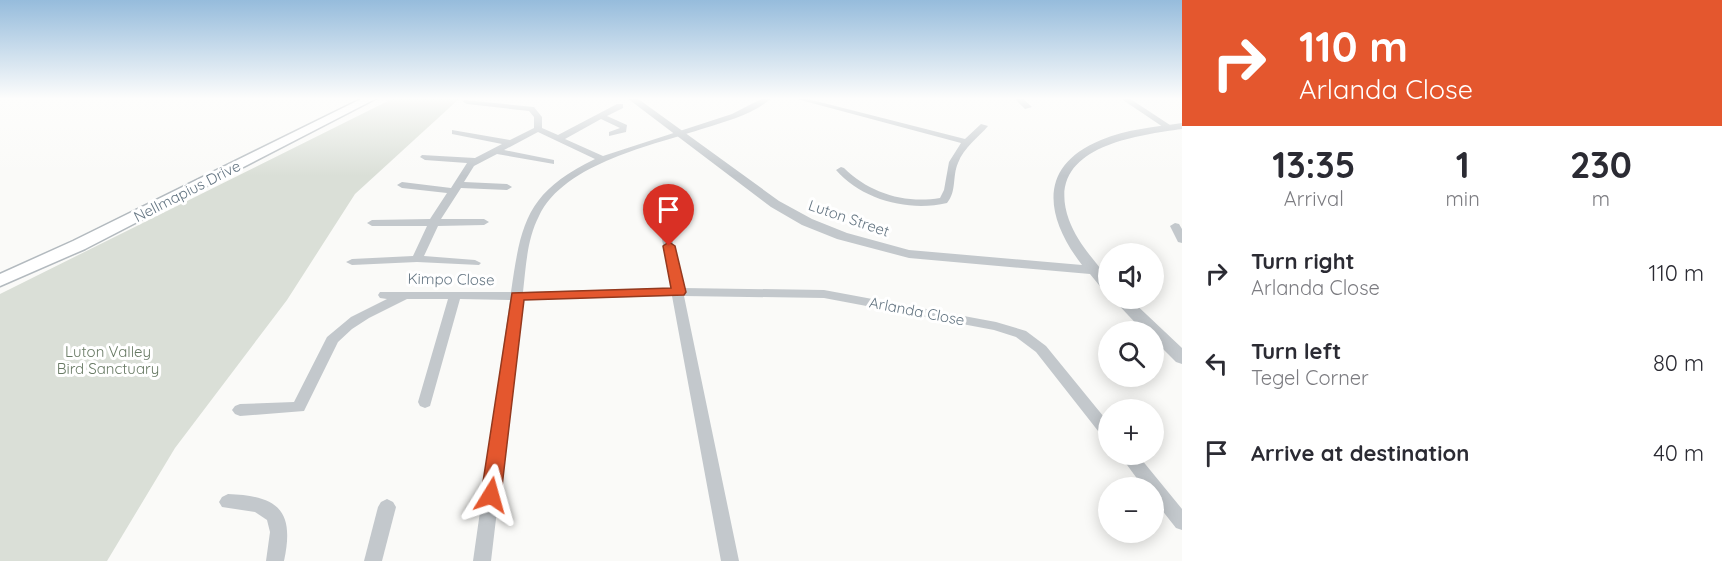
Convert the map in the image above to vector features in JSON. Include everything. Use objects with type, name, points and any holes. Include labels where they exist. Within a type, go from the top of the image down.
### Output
[{"type":"main road","name":"Nellmapius Drive","points":[[0,281],[89,240],[319,124]]},
{"type":"street","points":[[538,129],[539,124]]},
{"type":"street","points":[[558,139],[586,124]]},
{"type":"street","points":[[612,134],[624,127],[618,124]]},
{"type":"street","name":"Luton Street","points":[[663,124],[790,214],[842,236],[909,254],[1093,270]]},
{"type":"street","points":[[482,561],[527,227],[535,211],[542,199],[565,179],[602,159],[710,124]]},
{"type":"street","points":[[898,124],[966,142]]},
{"type":"street","points":[[841,170],[854,184],[876,194],[936,203],[946,198],[952,166],[966,142],[984,126]]},
{"type":"street","points":[[1098,276],[1076,246],[1062,215],[1059,195],[1063,170],[1074,158],[1105,140],[1176,126]]},
{"type":"street","points":[[538,129],[602,159]]},
{"type":"street","points":[[417,259],[434,222],[454,188],[474,161],[538,129]]},
{"type":"street","points":[[455,132],[510,143]]},
{"type":"street","points":[[496,151],[551,162]]},
{"type":"street","points":[[425,157],[474,161]]},
{"type":"street","points":[[402,185],[454,188],[507,187]]},
{"type":"street","points":[[372,223],[484,222]]},
{"type":"street","points":[[664,223],[730,561]]},
{"type":"street","points":[[1175,226],[1182,240]]},
{"type":"street","points":[[1044,266],[1060,259],[1076,246]]},
{"type":"street","points":[[352,262],[417,259],[435,263],[475,263]]},
{"type":"street","name":"Arlanda Close","points":[[517,296],[679,292],[830,295],[1011,330],[1041,349],[1098,420]]},
{"type":"street","name":"Kimpo Close","points":[[384,295],[517,296]]},
{"type":"street","points":[[240,410],[299,407],[332,340],[340,331],[359,318],[405,295]]},
{"type":"street","points":[[425,402],[455,296]]},
{"type":"street","points":[[1131,309],[1182,358]]},
{"type":"street","points":[[1136,465],[1182,522]]},
{"type":"street","points":[[228,502],[254,503],[274,512],[281,533],[275,561]]},
{"type":"street","points":[[373,561],[387,507]]},
{"type":"green space","name":"Luton Valley Bird Sanctuary","points":[[341,124],[431,124],[355,194],[287,300],[175,448],[107,561],[0,561],[0,294]]},
{"type":"route","points":[[491,495],[517,296],[679,292],[669,246]]}]
